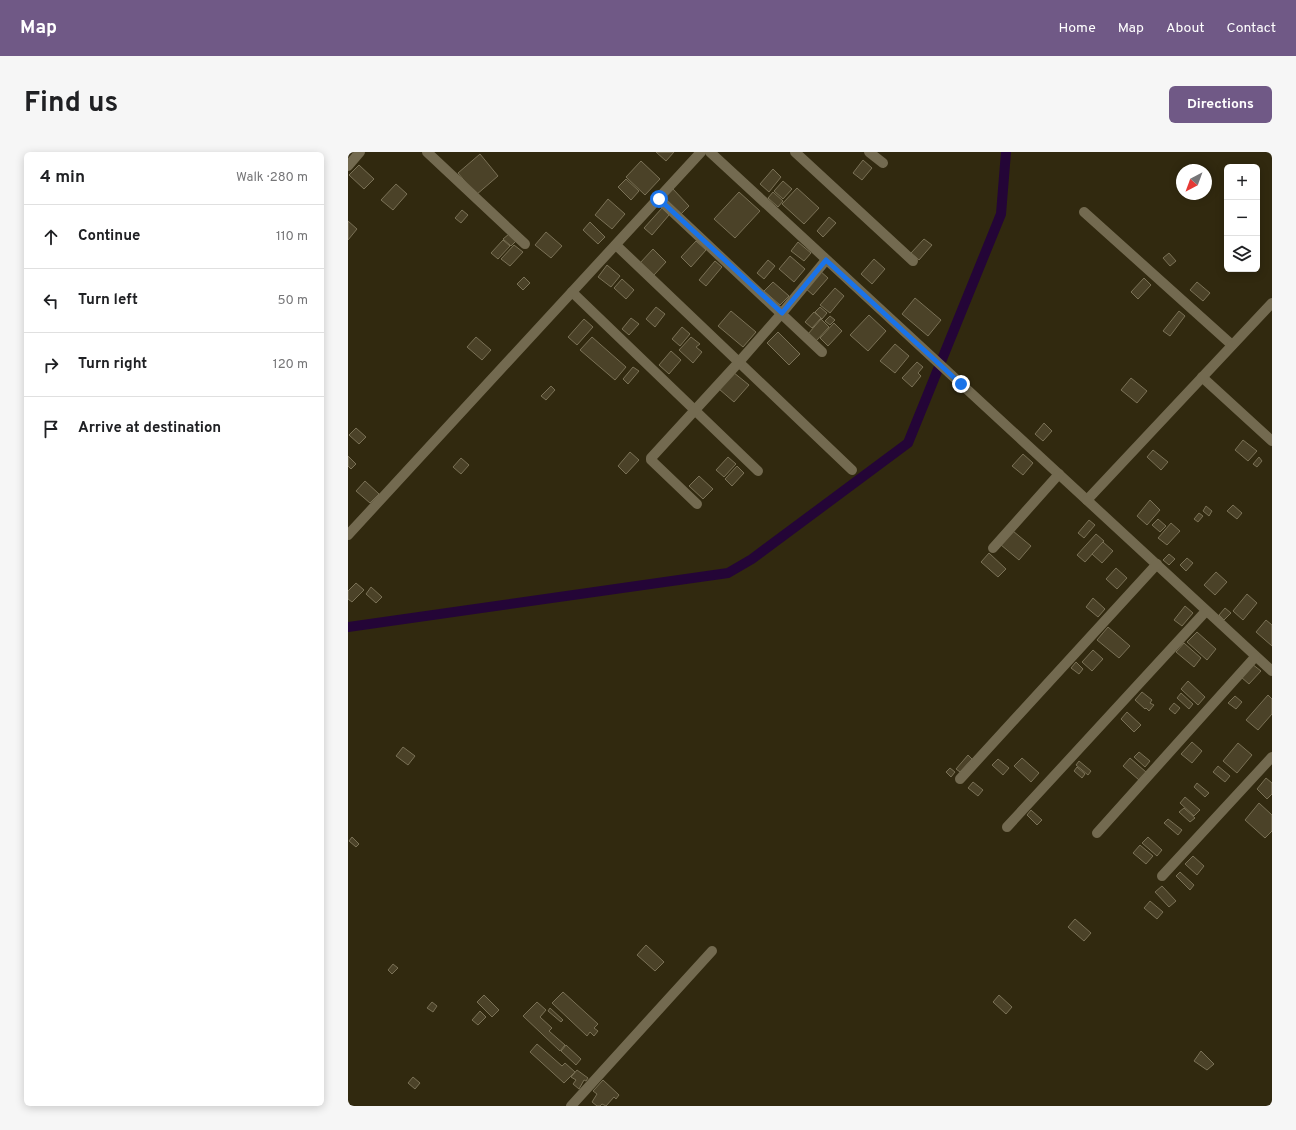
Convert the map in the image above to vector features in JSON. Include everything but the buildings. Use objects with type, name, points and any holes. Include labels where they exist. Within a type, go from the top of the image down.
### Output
[{"type":"street","points":[[348,166],[360,152]]},
{"type":"street","points":[[427,152],[525,244]]},
{"type":"street","points":[[348,535],[701,152]]},
{"type":"street","points":[[710,152],[1272,671]]},
{"type":"street","points":[[795,152],[913,261]]},
{"type":"street","points":[[869,152],[883,163]]},
{"type":"street","points":[[659,199],[822,352]]},
{"type":"street","points":[[1084,212],[1232,345]]},
{"type":"street","points":[[616,245],[852,470]]},
{"type":"street","points":[[697,504],[651,460],[660,447],[696,410],[782,313],[826,260]]},
{"type":"street","points":[[572,292],[758,471]]},
{"type":"street","points":[[1087,500],[1272,303]]},
{"type":"street","points":[[1202,377],[1272,441]]},
{"type":"street","points":[[993,548],[1059,474]]},
{"type":"street","points":[[960,779],[1157,564]]},
{"type":"street","points":[[1007,827],[1206,611]]},
{"type":"street","points":[[1097,833],[1256,657]]},
{"type":"street","points":[[1162,876],[1272,757]]},
{"type":"street","points":[[571,1106],[712,951]]},
{"type":"waterway","points":[[348,627],[728,573],[752,559],[908,443],[1001,214],[1006,152]]},
{"type":"route","points":[[659,199],[782,313],[826,260],[961,384]]}]
